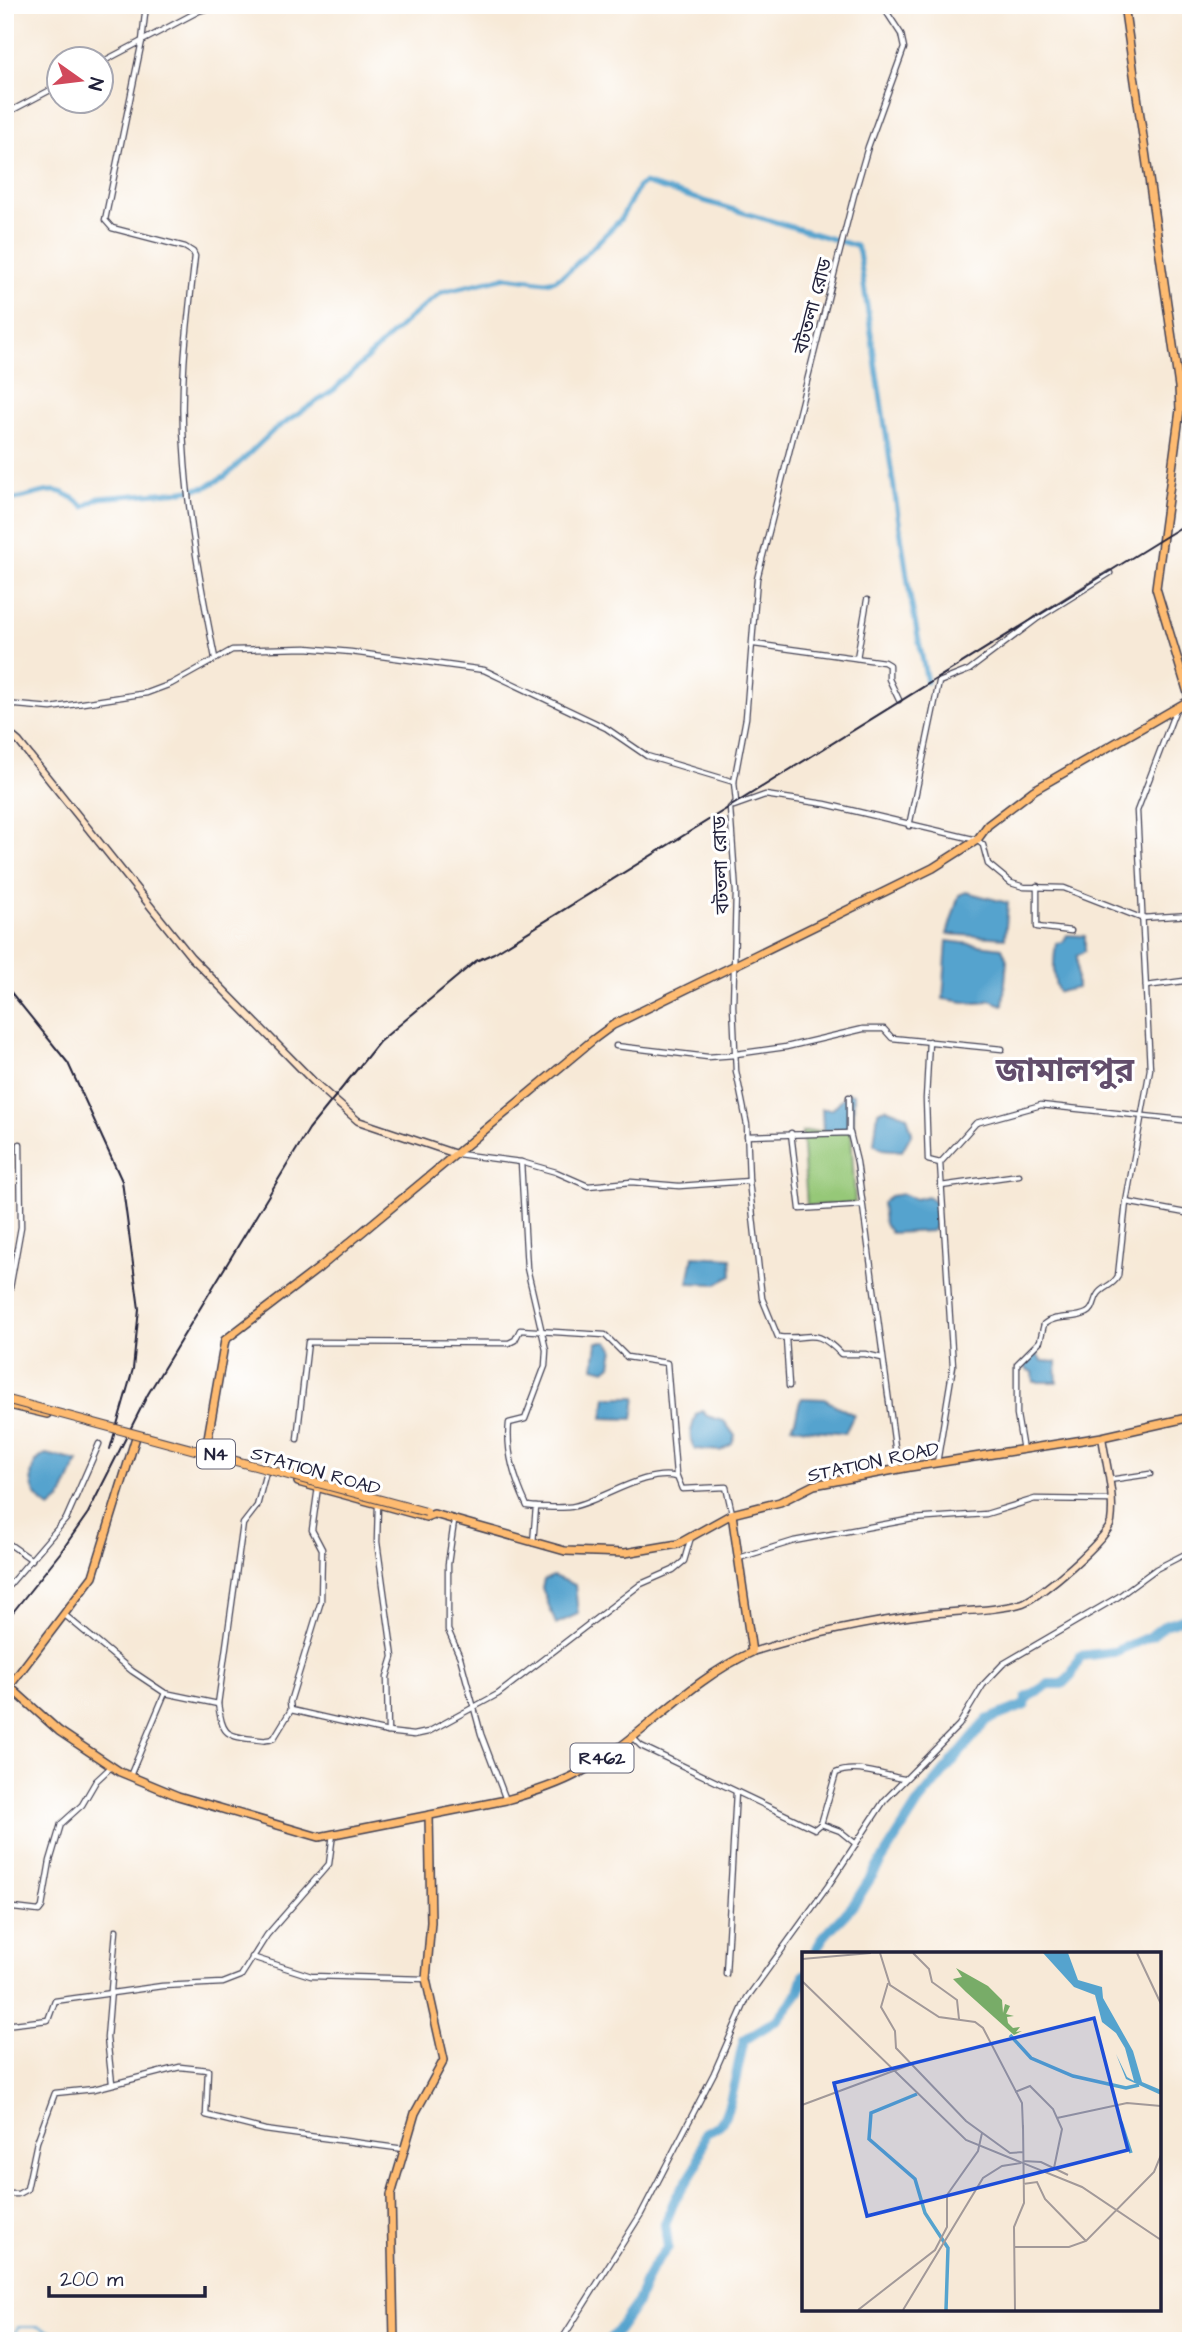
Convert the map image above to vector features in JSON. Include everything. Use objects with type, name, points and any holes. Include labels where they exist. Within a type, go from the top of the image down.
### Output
[{"type":"highway","name":"N4","points":[[5,1401],[426,1512]]},
{"type":"main road","points":[[205,1455],[225,1340],[319,1268],[614,1025],[933,868],[977,840],[988,825],[1034,790],[1191,700],[1156,588],[1180,410],[1179,387],[1124,5]]},
{"type":"main road","points":[[5,730],[19,742],[191,957],[314,1082],[358,1121],[456,1154]]},
{"type":"main road","name":"STATION ROAD","points":[[5,1401],[565,1551],[625,1553],[678,1544],[732,1514],[780,1502],[814,1485],[1102,1437],[1191,1417]]},
{"type":"main road","points":[[136,1437],[93,1576],[66,1616],[8,1689],[59,1731],[110,1767],[178,1797],[253,1820],[319,1837],[429,1815],[431,1922],[426,1979],[444,2060],[415,2113],[391,2195],[394,2341]]},
{"type":"main road","points":[[732,1514],[752,1652],[838,1630],[901,1618],[1020,1604],[1040,1596],[1055,1578],[1103,1538],[1111,1523],[1102,1437]]},
{"type":"main road","name":"R462","points":[[429,1815],[535,1793],[582,1772],[632,1737],[713,1672],[752,1652]]},
{"type":"street","points":[[146,5],[142,41],[105,220],[112,228],[193,251],[185,350],[183,444],[193,542],[215,658]]},
{"type":"street","points":[[116,55],[199,11],[219,5]]},
{"type":"street","name":"বটতলা রোড","points":[[786,1338],[778,1337],[762,1298],[749,1181],[747,1136],[735,1054],[736,892],[730,808],[736,802],[734,782],[746,718],[757,579],[868,147],[904,48],[901,34],[883,5]]},
{"type":"street","points":[[5,114],[46,92]]},
{"type":"street","points":[[909,826],[939,682],[969,670],[1038,618],[1110,573]]},
{"type":"street","points":[[857,658],[867,600]]},
{"type":"street","points":[[754,643],[889,665],[889,679],[899,701]]},
{"type":"street","points":[[5,704],[51,708],[138,696],[171,684],[232,650],[306,648],[467,666],[509,680],[606,728],[648,756],[734,782]]},
{"type":"street","points":[[1023,1451],[1017,1415],[1017,1364],[1040,1341],[1044,1324],[1065,1316],[1086,1314],[1100,1292],[1114,1284],[1118,1276],[1126,1202],[1144,1115],[1150,1069],[1137,811],[1177,708]]},
{"type":"street","points":[[730,808],[765,794],[825,804],[977,840],[983,845],[988,864],[1003,877],[1024,887],[1064,888],[1141,918],[1191,915]]},
{"type":"street","points":[[1037,886],[1037,927],[1071,931]]},
{"type":"street","points":[[1146,986],[1191,980]]},
{"type":"street","points":[[616,1045],[708,1057],[786,1047],[863,1029],[884,1029],[892,1038],[966,1048],[1002,1049]]},
{"type":"street","points":[[929,1041],[926,1099],[928,1160],[940,1163]]},
{"type":"street","points":[[849,1097],[849,1132],[862,1205],[898,1469]]},
{"type":"street","points":[[937,1463],[953,1366],[940,1163],[976,1123],[1041,1105],[1191,1121]]},
{"type":"street","points":[[747,1136],[849,1132]]},
{"type":"street","points":[[792,1133],[800,1209],[862,1205]]},
{"type":"street","points":[[5,1317],[21,1227],[20,1144]]},
{"type":"street","points":[[456,1154],[521,1162],[556,1172],[588,1186],[631,1182],[679,1186],[749,1181]]},
{"type":"street","points":[[521,1162],[527,1268],[543,1330],[545,1366],[525,1419],[509,1423],[508,1438],[518,1486],[527,1506],[573,1507],[630,1484],[659,1476],[677,1477]]},
{"type":"street","points":[[941,1186],[1019,1175]]},
{"type":"street","points":[[1126,1202],[1191,1214]]},
{"type":"street","points":[[1191,1265],[1186,1317],[1191,1323]]},
{"type":"street","points":[[297,1439],[308,1342],[514,1342],[520,1330],[605,1335],[627,1357],[667,1363],[677,1477],[682,1489],[726,1487],[732,1514]]},
{"type":"street","points":[[789,1386],[786,1338],[817,1335],[826,1338],[841,1354],[865,1354],[882,1358]]},
{"type":"street","points":[[5,1590],[66,1519],[99,1444]]},
{"type":"street","points":[[265,1472],[257,1506],[243,1524],[218,1704],[222,1726],[229,1735],[264,1741],[278,1735],[291,1710],[290,1702],[321,1601],[322,1549],[312,1530],[318,1487]]},
{"type":"street","points":[[1108,1480],[1150,1474]]},
{"type":"street","points":[[738,1558],[794,1541],[913,1519],[986,1514],[1035,1499],[1110,1500]]},
{"type":"street","points":[[378,1503],[377,1542],[393,1657],[387,1677],[388,1732]]},
{"type":"street","points":[[533,1543],[536,1507]]},
{"type":"street","points":[[454,1522],[448,1564],[448,1630],[475,1707],[481,1734],[506,1800]]},
{"type":"street","points":[[291,1710],[388,1732],[414,1735],[428,1732],[475,1707],[523,1676],[640,1584],[673,1570],[686,1556],[691,1536]]},
{"type":"street","points":[[5,1541],[32,1560]]},
{"type":"street","points":[[561,2341],[641,2214],[714,2073],[747,1998],[884,1801],[959,1725],[983,1685],[1003,1664],[1118,1597],[1156,1569],[1191,1551]]},
{"type":"street","points":[[66,1616],[132,1671],[165,1693],[218,1704]]},
{"type":"street","points":[[130,1776],[165,1693]]},
{"type":"street","points":[[632,1737],[641,1746],[816,1829],[821,1824],[836,1773],[861,1771],[904,1779]]},
{"type":"street","points":[[5,1907],[39,1911],[42,1907],[50,1861],[61,1824],[82,1805],[96,1781],[110,1767]]},
{"type":"street","points":[[726,1974],[736,1792]]},
{"type":"street","points":[[821,1824],[840,1831],[856,1844]]},
{"type":"street","points":[[5,2025],[48,2020],[55,2001],[162,1986],[223,1983],[241,1976],[252,1956],[329,1864],[333,1834]]},
{"type":"street","points":[[113,2083],[107,2038],[117,1930]]},
{"type":"street","points":[[252,1956],[311,1976],[426,1979]]},
{"type":"street","points":[[5,2194],[18,2194],[27,2189],[37,2143],[55,2093],[94,2089],[180,2067],[205,2068],[210,2074],[206,2115],[265,2130],[404,2149]]},
{"type":"green space","points":[[851,1129],[855,1203],[807,1206],[802,1132]]},
{"type":"water","points":[[966,892],[1008,903],[1005,938],[947,934],[959,895]]},
{"type":"water","points":[[1067,935],[1085,936],[1085,951],[1077,956],[1077,988],[1059,992],[1054,975],[1056,943],[1063,942]]},
{"type":"water","points":[[947,941],[1002,948],[1007,960],[1003,1005],[990,1000],[973,1003],[943,999]]},
{"type":"water","points":[[847,1093],[854,1094],[853,1130],[823,1130],[822,1109],[833,1109]]},
{"type":"water","points":[[886,1108],[907,1116],[912,1133],[902,1151],[882,1149],[874,1144],[878,1112]]},
{"type":"water","points":[[903,1194],[915,1199],[928,1196],[936,1204],[936,1226],[932,1231],[891,1233],[884,1224],[882,1203],[890,1196]]},
{"type":"water","points":[[693,1256],[731,1258],[732,1276],[716,1284],[688,1283]]},
{"type":"water","points":[[597,1342],[608,1342],[614,1349],[611,1365],[605,1370],[594,1367]]},
{"type":"water","points":[[1036,1353],[1041,1361],[1056,1362],[1057,1382],[1034,1382],[1033,1372],[1027,1370],[1023,1364]]},
{"type":"water","points":[[606,1397],[636,1397],[633,1419],[603,1418]]},
{"type":"water","points":[[802,1398],[824,1399],[854,1415],[845,1433],[792,1426]]},
{"type":"water","points":[[702,1411],[707,1416],[724,1421],[735,1436],[732,1444],[720,1451],[695,1449],[691,1432],[696,1414]]},
{"type":"water","points":[[46,1454],[78,1461],[61,1499],[50,1508],[37,1496],[32,1481],[34,1466]]},
{"type":"water","points":[[553,1576],[575,1585],[578,1614],[556,1624],[542,1588],[544,1580]]},
{"type":"waterway","points":[[5,500],[55,491],[73,498],[84,507],[99,498],[206,487],[226,476],[274,430],[334,390],[408,319],[442,292],[506,277],[546,282],[569,271],[620,220],[639,186],[644,183],[856,246],[910,596],[927,682]]},
{"type":"waterway","points":[[816,1952],[827,1932],[856,1901],[918,1803],[987,1720],[1025,1705],[1026,1698],[1049,1684],[1062,1684],[1072,1674],[1080,1656],[1114,1652],[1151,1636],[1165,1625],[1191,1616]]},
{"type":"waterway","points":[[610,2341],[636,2305],[651,2269],[668,2247],[665,2224],[675,2199],[697,2166],[705,2133],[717,2126],[727,2110],[744,2040],[778,2019],[799,1992],[802,1982]]},
{"type":"waterway","points":[[10,2341],[18,2327],[38,2327],[55,2333]]},
{"type":"railway","points":[[5,1622],[88,1513],[148,1394],[309,1129],[379,1042],[476,961],[494,953],[1191,521]]},
{"type":"railway","points":[[5,985],[68,1063],[122,1181],[139,1309],[133,1369],[110,1449]]},
{"type":"district","name":"জামালপুর","points":[[1065,1069]]}]
